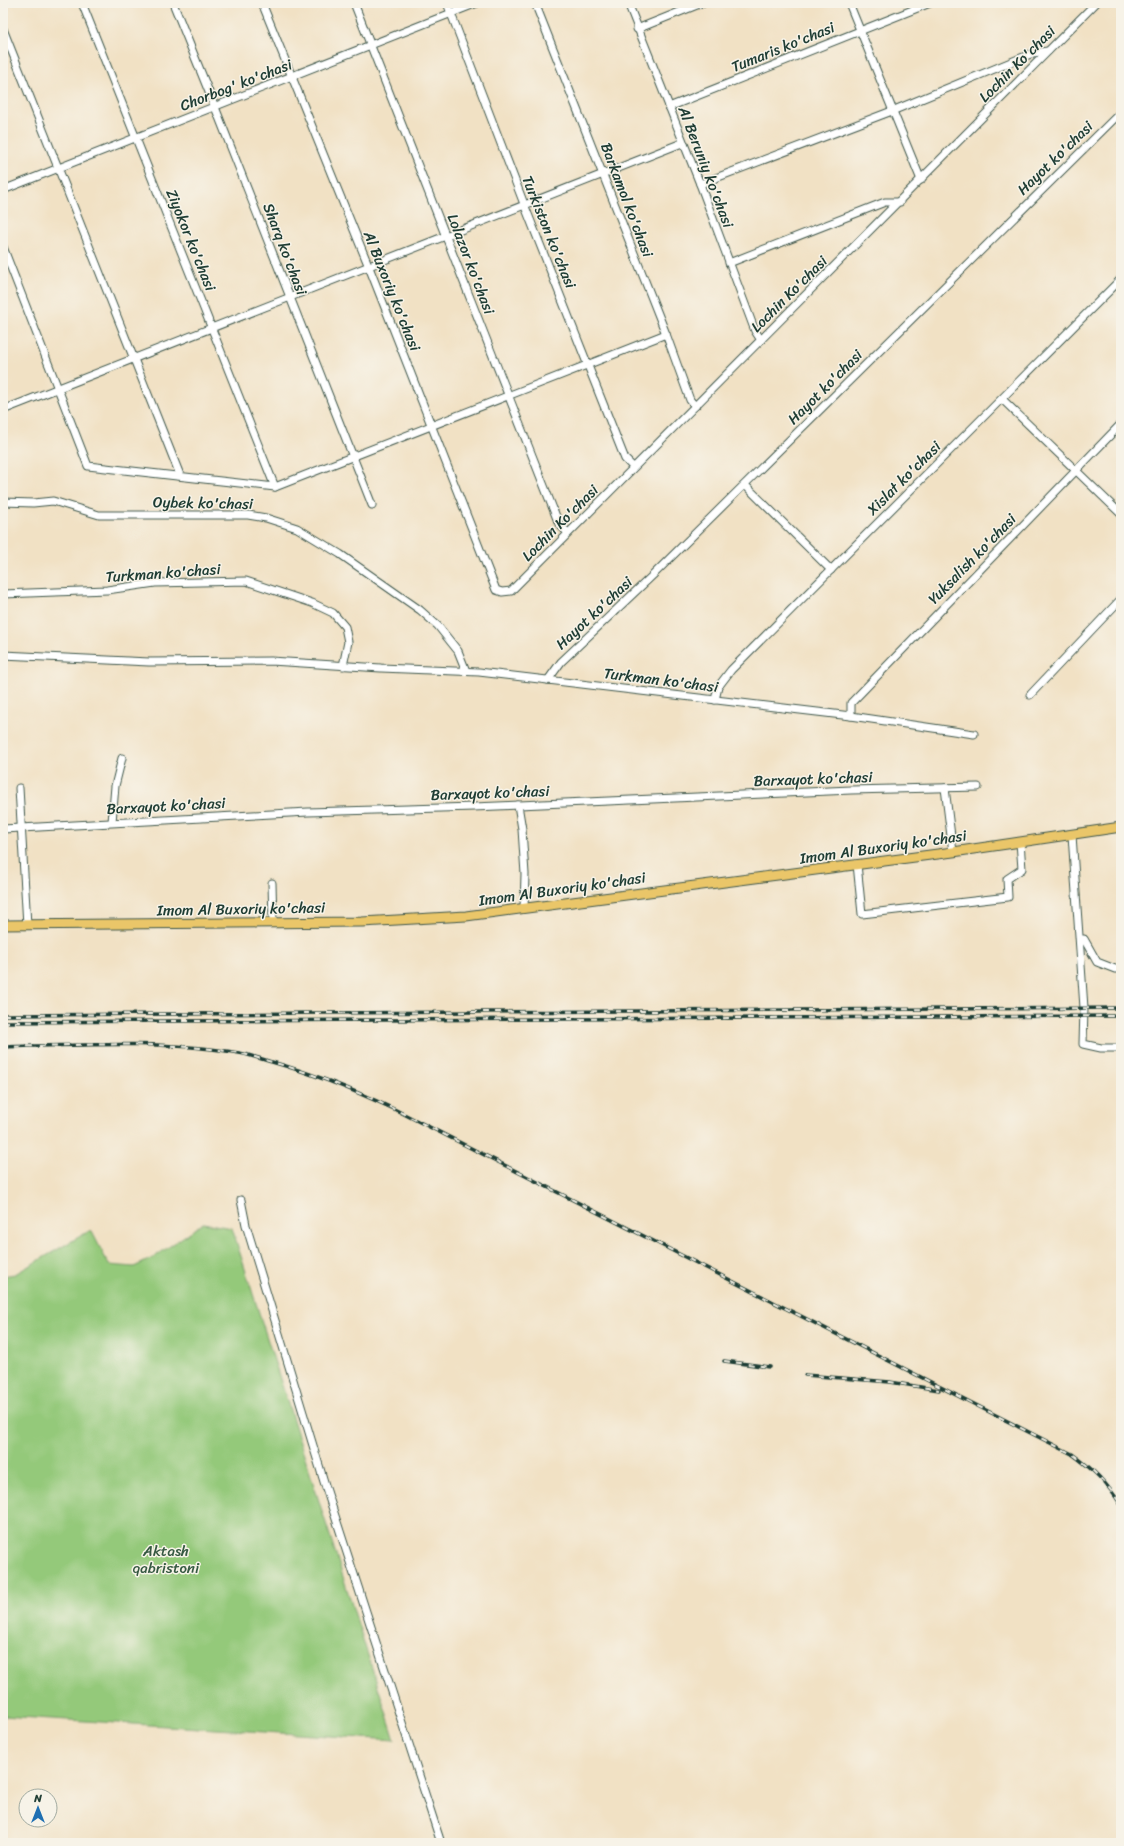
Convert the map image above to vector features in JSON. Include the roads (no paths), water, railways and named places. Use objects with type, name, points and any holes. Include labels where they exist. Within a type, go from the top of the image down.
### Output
[{"type":"main road","name":"Imom Al Buxoriy ko'chasi","points":[[3,925],[362,922],[466,916],[954,852],[1121,827]]},
{"type":"street","name":"Ziyokor ko'chasi","points":[[82,3],[275,487]]},
{"type":"street","name":"Sharq ko'chasi","points":[[173,3],[372,505]]},
{"type":"street","name":"Al Buxoriy ko'chasi","points":[[262,3],[369,267],[496,590]]},
{"type":"street","name":"Lolazor ko'chasi","points":[[354,3],[560,524],[568,533]]},
{"type":"street","name":"Turkiston ko'chasi","points":[[447,3],[524,204],[625,459],[633,467]]},
{"type":"street","name":"Chorbog' ko'chasi","points":[[3,190],[477,3]]},
{"type":"street","name":"Barkamol ko'chasi","points":[[535,3],[666,334],[690,400],[695,406]]},
{"type":"street","name":"Al Beruniy ko'chasi","points":[[628,3],[637,29],[670,107],[682,143],[700,184],[728,264],[755,331],[761,340]]},
{"type":"street","points":[[637,29],[702,3]]},
{"type":"street","points":[[849,3],[921,180]]},
{"type":"street","name":"Tumaris ko'chasi","points":[[670,107],[930,3]]},
{"type":"street","name":"Lochin Ko'chasi","points":[[496,590],[502,592],[511,591],[633,467],[900,202],[1096,3]]},
{"type":"street","points":[[3,29],[180,475]]},
{"type":"street","points":[[700,184],[892,111],[1033,53],[1048,51]]},
{"type":"street","name":"Hayot ko'chasi","points":[[548,680],[561,662],[745,485],[954,275],[1121,112]]},
{"type":"street","points":[[3,410],[682,143]]},
{"type":"street","points":[[728,264],[885,202],[900,202]]},
{"type":"street","points":[[3,247],[88,466],[180,475],[275,487],[666,334]]},
{"type":"street","name":"Xislat ko'chasi","points":[[715,700],[718,687],[731,670],[1121,279]]},
{"type":"street","points":[[1002,399],[1121,514]]},
{"type":"street","name":"Yuksalish ko'chasi","points":[[851,716],[851,703],[1121,424]]},
{"type":"street","points":[[745,485],[831,570]]},
{"type":"street","name":"Oybek ko'chasi","points":[[3,502],[33,503],[53,501],[99,515],[248,515],[266,518],[297,528],[340,554],[420,610],[438,626],[458,651],[466,671]]},
{"type":"street","name":"Turkman ko'chasi","points":[[3,594],[107,590],[154,583],[246,581],[312,603],[333,613],[345,627],[348,642],[343,666]]},
{"type":"street","points":[[1030,695],[1121,599]]},
{"type":"street","name":"Turkman ko'chasi","points":[[3,655],[149,662],[271,661],[343,666],[466,671],[851,716],[974,734]]},
{"type":"street","points":[[112,822],[115,786],[122,758]]},
{"type":"street","name":"Barxayot ko'chasi","points":[[3,828],[305,812],[518,805],[851,790],[978,787]]},
{"type":"street","points":[[19,788],[27,925]]},
{"type":"street","points":[[945,788],[954,852]]},
{"type":"street","points":[[518,805],[522,829],[525,874],[524,908]]},
{"type":"street","points":[[1072,835],[1084,1008],[1083,1044],[1101,1048],[1121,1048]]},
{"type":"street","points":[[857,864],[862,914],[1008,897],[1007,879],[1022,869],[1020,842]]},
{"type":"street","points":[[272,884],[273,922]]},
{"type":"street","points":[[1080,939],[1084,939],[1097,962],[1115,969],[1121,969]]},
{"type":"street","points":[[241,1200],[246,1225],[323,1477],[441,1843]]},
{"type":"railway","points":[[3,1015],[1121,1008]]},
{"type":"railway","points":[[3,1022],[1121,1016]]},
{"type":"railway","points":[[3,1047],[121,1044],[181,1046],[239,1053],[320,1077],[396,1110],[1072,1454],[1087,1465],[1099,1477],[1121,1505]]},
{"type":"railway","points":[[724,1361],[770,1367]]},
{"type":"railway","points":[[805,1375],[890,1382],[939,1390]]},
{"type":"park label","name":"Aktash qabristoni","points":[[166,1560]]}]
